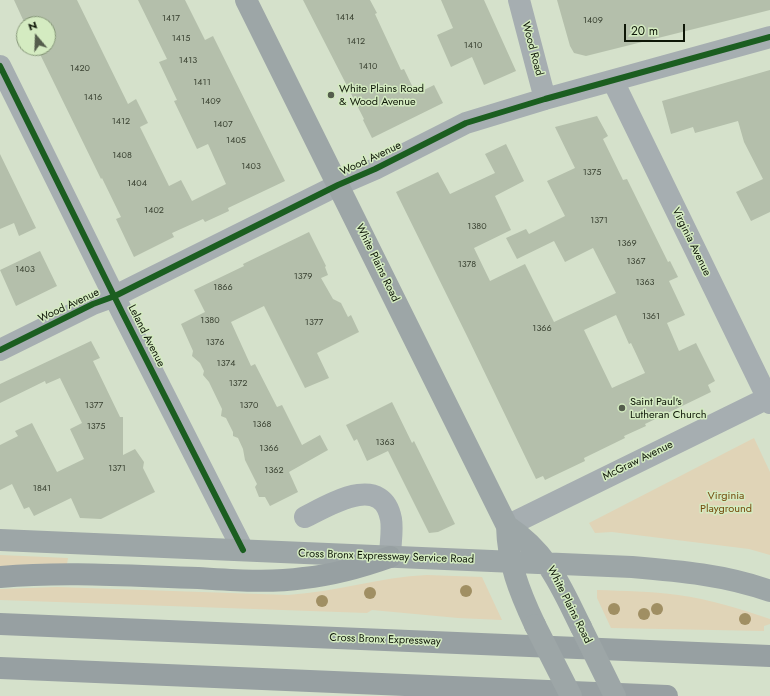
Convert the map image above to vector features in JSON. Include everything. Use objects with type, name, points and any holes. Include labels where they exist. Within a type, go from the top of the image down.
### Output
[{"type":"highway","points":[[0,577],[78,574],[289,580],[339,572],[390,557]]},
{"type":"highway","name":"Cross Bronx Expressway","points":[[0,624],[770,656]]},
{"type":"highway","points":[[0,668],[667,696]]},
{"type":"main road","name":"White Plains Road","points":[[246,0],[507,526],[511,562],[522,597],[571,696]]},
{"type":"main road","name":"White Plains Road","points":[[507,526],[526,539],[548,564],[615,696]]},
{"type":"main road","name":"Cross Bronx Expressway Service Road","points":[[0,540],[632,567],[686,572],[741,582],[770,591]]},
{"type":"street","name":"Wood Road","points":[[519,0],[545,99]]},
{"type":"street","name":"Wood Avenue","points":[[0,350],[93,304],[114,296],[338,185],[375,169],[466,123],[545,99],[770,37]]},
{"type":"street","name":"Leland Avenue","points":[[0,66],[114,296],[243,550]]},
{"type":"street","name":"Virginia Avenue","points":[[613,81],[769,399]]},
{"type":"street","name":"McGraw Avenue","points":[[507,526],[769,399]]},
{"type":"street","points":[[305,517],[348,496],[360,494],[376,497],[384,503],[390,518],[392,528],[390,557]]},
{"type":"green space","name":"Virginia Playground","points":[[754,438],[770,472],[770,555],[749,549],[612,532],[595,533],[589,523]]},
{"type":"green space","points":[[0,555],[68,558],[67,564],[0,567]]},
{"type":"green space","points":[[427,575],[482,577],[502,620],[458,618],[372,610],[367,613],[0,600],[0,589],[57,587],[288,595],[323,591],[409,576]]},
{"type":"green space","points":[[597,590],[638,591],[701,599],[770,619],[770,624],[764,626],[764,631],[611,628],[597,598]]},
{"type":"building","points":[[14,0],[77,0],[128,104],[136,99],[148,123],[140,127],[169,186],[181,180],[192,201],[226,184],[208,144],[197,149],[174,101],[177,100],[159,62],[167,59],[138,0],[185,0],[205,40],[213,36],[285,181],[228,208],[229,211],[205,222],[203,219],[172,233],[174,237],[134,257],[116,219],[121,217],[41,56],[56,56],[56,16],[21,16]]},
{"type":"building","points":[[303,0],[370,0],[401,70],[404,69],[416,94],[434,85],[443,103],[372,138],[363,120],[364,119]]},
{"type":"building","points":[[441,0],[484,0],[516,71],[484,85],[472,57],[451,67],[437,35],[453,28]]},
{"type":"building","points":[[557,0],[770,0],[770,10],[586,56],[574,53],[570,46]]},
{"type":"building","points":[[770,70],[770,212],[751,221],[736,192],[763,179],[744,142],[738,121],[695,133],[693,127],[671,134],[662,101]]},
{"type":"building","points":[[597,116],[608,136],[603,139],[623,180],[627,179],[668,262],[670,261],[678,277],[669,281],[685,315],[667,323],[679,351],[696,343],[715,381],[708,385],[711,392],[645,424],[646,426],[624,436],[625,438],[584,458],[585,461],[545,480],[543,476],[536,479],[396,192],[438,172],[450,194],[495,173],[485,154],[506,144],[524,181],[495,196],[511,230],[474,248],[490,281],[525,264],[554,322],[616,293],[593,248],[565,262],[554,241],[517,259],[506,238],[526,229],[529,234],[565,216],[547,181],[575,168],[555,127]],"holes":[[[616,315],[629,344],[631,343],[645,373],[612,388],[584,330]]]},
{"type":"building","points":[[0,154],[36,228],[19,236],[14,223],[0,229]]},
{"type":"building","points":[[309,232],[326,266],[328,275],[321,278],[333,299],[341,303],[348,317],[351,315],[359,332],[317,353],[329,378],[305,388],[264,306],[231,322],[251,366],[255,364],[277,407],[282,405],[302,445],[320,435],[328,450],[289,472],[298,492],[270,506],[265,497],[259,497],[255,487],[257,484],[245,460],[243,449],[238,438],[233,436],[233,432],[226,418],[221,416],[222,409],[209,382],[203,375],[204,371],[200,363],[192,356],[193,351],[181,324],[205,312],[194,290]]},
{"type":"building","points":[[40,251],[57,286],[16,306],[0,270]]},
{"type":"building","points":[[91,341],[100,358],[93,361],[120,417],[123,417],[123,455],[135,449],[144,462],[143,468],[155,492],[101,519],[80,518],[71,498],[34,516],[29,507],[24,509],[12,484],[0,490],[0,445],[18,436],[15,431],[32,423],[57,472],[84,459],[70,429],[82,423],[60,378],[46,384],[45,381],[0,403],[0,384]]},
{"type":"building","points":[[392,402],[412,443],[414,441],[455,524],[438,532],[429,533],[388,451],[367,461],[357,439],[354,441],[346,425]]},
{"type":"cycle path","points":[[0,350],[93,304],[115,296],[466,123],[545,99],[770,37]]},
{"type":"cycle path","points":[[0,66],[123,314],[243,550]]},
{"type":"place","name":"White Plains Road & Wood Avenue","points":[[331,95]]},
{"type":"place","name":"Saint Paul's Lutheran Church","points":[[622,408]]}]
